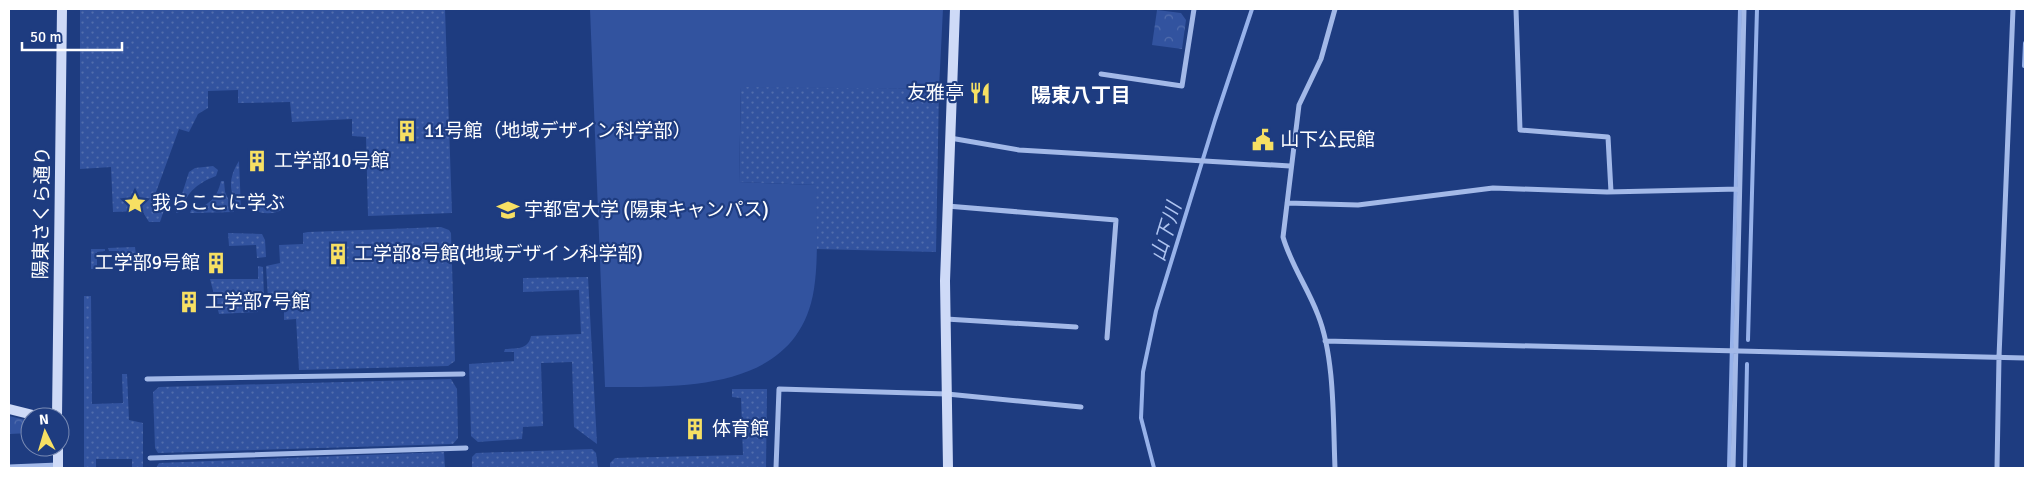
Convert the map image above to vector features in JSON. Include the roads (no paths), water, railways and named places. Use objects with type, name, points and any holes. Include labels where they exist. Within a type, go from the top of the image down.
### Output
[{"type":"street","name":"陽東さくら通り","points":[[57,407],[62,9]]},
{"type":"street","points":[[948,468],[947,206],[955,9]]},
{"type":"street","points":[[1101,74],[1182,86],[1192,9]]},
{"type":"street","points":[[1335,9],[1321,58],[1298,105],[1283,238],[1318,315],[1325,341],[1330,382],[1335,468]]},
{"type":"street","points":[[1516,9],[1520,130],[1608,137],[1611,192]]},
{"type":"street","points":[[1733,468],[1744,9]]},
{"type":"street","points":[[1996,468],[2013,9]]},
{"type":"street","points":[[950,138],[1019,150],[1290,166]]},
{"type":"street","points":[[1287,203],[1358,205],[1493,188],[1611,192],[1739,189]]},
{"type":"street","points":[[947,206],[1116,220],[1107,338]]},
{"type":"street","points":[[946,319],[1076,327]]},
{"type":"street","points":[[1325,341],[2025,358]]},
{"type":"street","points":[[147,379],[464,374]]},
{"type":"street","points":[[776,468],[778,389],[947,394],[1081,407]]},
{"type":"street","points":[[150,458],[466,448]]},
{"type":"street","points":[[9,467],[58,467]]},
{"type":"waterway","name":"山下川","points":[[1154,468],[1141,418],[1143,372],[1156,311],[1215,120],[1252,9]]},
{"type":"waterway","points":[[1729,468],[1740,9]]},
{"type":"waterway","points":[[1748,340],[1757,9]]},
{"type":"waterway","points":[[2024,66],[2025,43]]},
{"type":"waterway","points":[[1745,468],[1747,364]]},
{"type":"place","name":"友雅亭","points":[[980,93]]},
{"type":"place","name":"11号館（地域デザイン科学部）","points":[[407,131]]},
{"type":"place","name":"山下公民館","points":[[1263,140]]},
{"type":"place","name":"工学部10号館","points":[[257,161]]},
{"type":"place","name":"我らここに学ぶ","points":[[135,203]]},
{"type":"place","name":"宇都宮大学 (陽東キャンパス)","points":[[508,210]]},
{"type":"place","name":"工学部8号館(地域デザイン科学部)","points":[[338,254]]},
{"type":"place","name":"工学部9号館","points":[[216,263]]},
{"type":"place","name":"工学部7号館","points":[[189,302]]},
{"type":"place","name":"体育館","points":[[695,429]]},
{"type":"district","name":"陽東八丁目","points":[[1081,95]]}]
